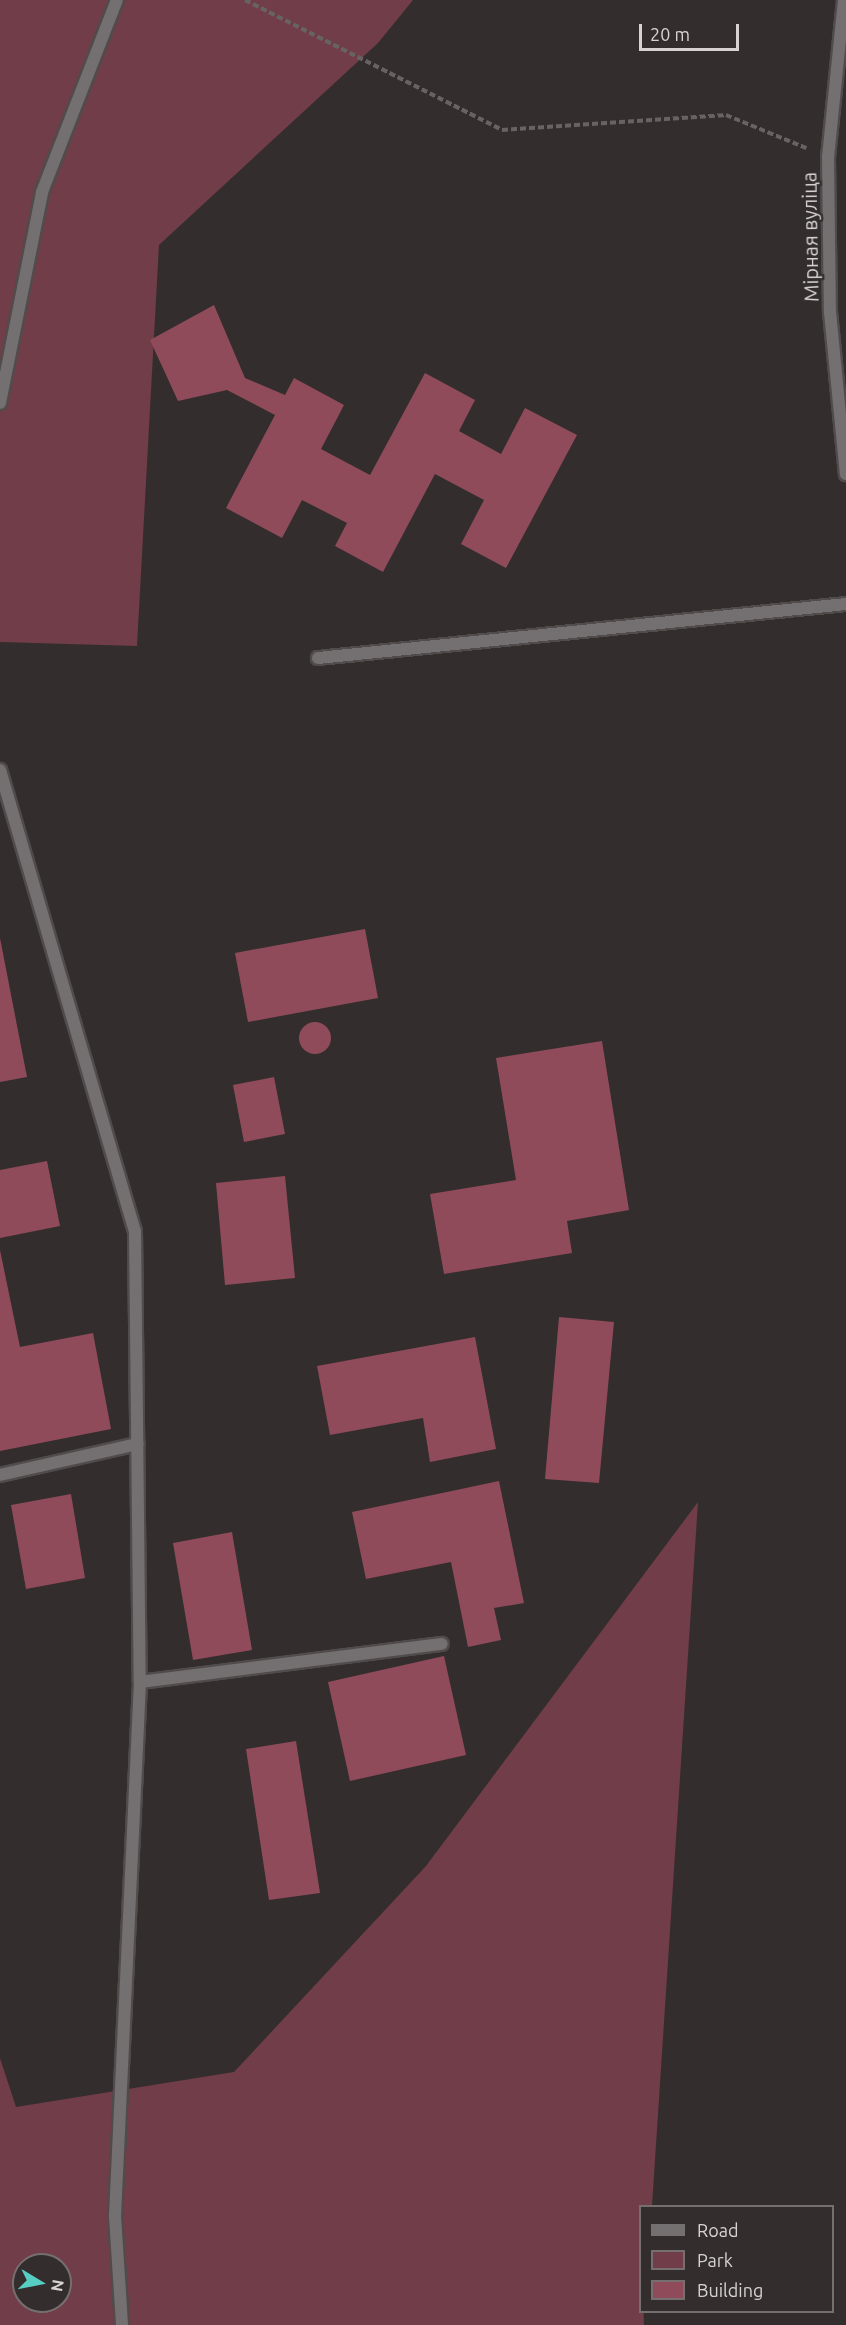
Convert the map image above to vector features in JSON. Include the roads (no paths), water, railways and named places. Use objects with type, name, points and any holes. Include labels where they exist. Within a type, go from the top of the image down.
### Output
[{"type":"street","points":[[0,403],[42,192],[117,0]]},
{"type":"street","name":"Мірная вуліца","points":[[843,0],[828,157],[830,312],[846,474]]},
{"type":"street","points":[[318,658],[846,604]]},
{"type":"street","points":[[0,770],[135,1231],[140,1682],[115,2216],[122,2325]]},
{"type":"street","points":[[0,1475],[138,1444]]},
{"type":"street","points":[[140,1682],[442,1644]]}]
